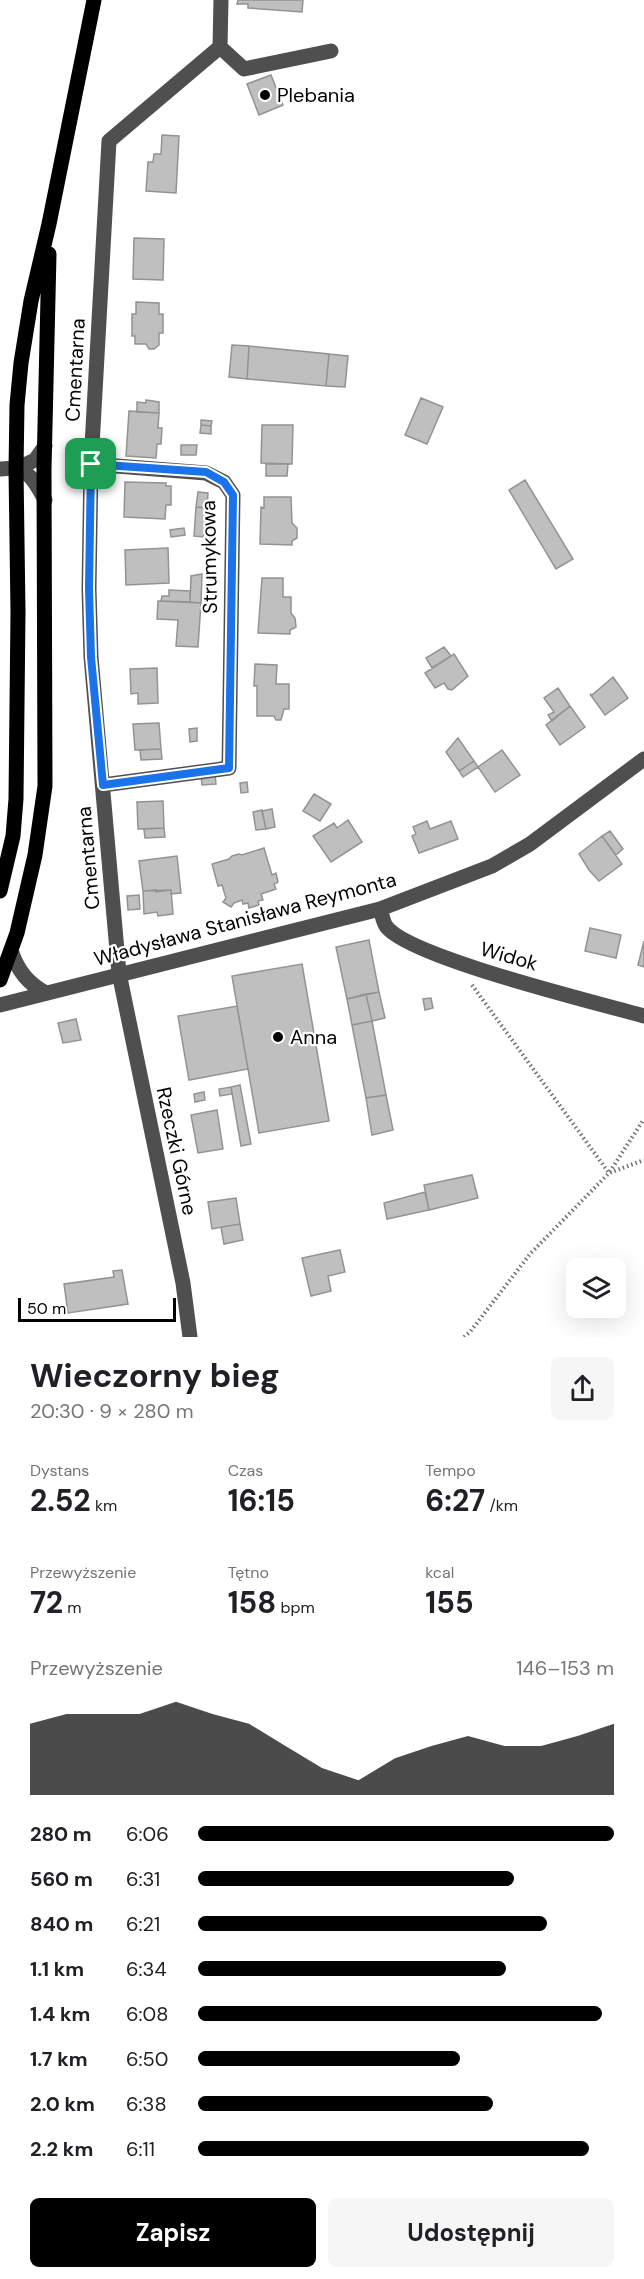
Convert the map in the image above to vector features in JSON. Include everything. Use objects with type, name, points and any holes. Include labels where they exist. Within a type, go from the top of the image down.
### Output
[{"type":"main road","points":[[0,891],[13,836],[16,799],[18,588],[16,469],[17,405],[21,363],[31,302],[94,0]]},
{"type":"main road","points":[[0,980],[17,933],[34,855],[45,786],[45,446],[49,224]]},
{"type":"street","points":[[221,0],[220,47],[244,69],[332,51]]},
{"type":"street","name":"Cmentarna","points":[[120,974],[91,657],[89,588],[91,464],[109,141],[220,47]]},
{"type":"street","points":[[16,469],[35,460],[45,446]]},
{"type":"street","name":"Strumykowa","points":[[91,464],[206,472],[224,482],[233,495],[229,768],[103,785]]},
{"type":"street","points":[[0,469],[16,469],[26,472],[33,479],[45,500]]},
{"type":"street","name":"Władysława Stanisława Reymonta","points":[[0,1005],[380,909],[492,866],[530,844],[644,759]]},
{"type":"street","name":"Widok","points":[[380,909],[386,927],[399,937],[456,963],[644,1016]]},
{"type":"street","points":[[11,950],[23,975],[46,993]]},
{"type":"street","name":"Rzeczki Górne","points":[[120,974],[183,1283],[190,1337]]},
{"type":"path","points":[[456,963],[609,1173]]},
{"type":"path","points":[[464,1337],[530,1254],[609,1173],[644,1119]]},
{"type":"path","points":[[609,1173],[644,1160]]},
{"type":"building","points":[[238,0],[303,0],[302,12],[248,8],[248,4],[237,4]]},
{"type":"building","name":"Plebania","points":[[271,75],[283,105],[259,115],[247,84]]},
{"type":"building","points":[[162,135],[179,136],[176,193],[146,191],[148,162],[153,162],[154,154],[161,154]]},
{"type":"building","points":[[134,238],[164,239],[163,280],[133,279]]},
{"type":"building","points":[[136,302],[159,303],[159,314],[163,314],[163,333],[159,333],[159,345],[154,349],[149,349],[146,344],[135,344],[135,336],[132,336],[132,314],[136,314]]},
{"type":"building","points":[[232,345],[249,346],[247,379],[229,377]]},
{"type":"building","points":[[249,346],[329,354],[326,386],[247,379]]},
{"type":"building","points":[[329,354],[348,356],[345,387],[326,386]]},
{"type":"building","points":[[421,398],[443,407],[427,444],[405,435]]},
{"type":"building","points":[[146,400],[159,402],[159,413],[137,412],[137,402],[146,403]]},
{"type":"building","points":[[129,411],[159,413],[158,428],[162,428],[161,444],[157,444],[156,458],[126,456]]},
{"type":"building","points":[[201,420],[212,421],[211,426],[201,425]]},
{"type":"building","points":[[201,425],[211,426],[211,434],[200,433]]},
{"type":"building","points":[[262,425],[293,425],[292,464],[261,463]]},
{"type":"building","points":[[181,445],[197,445],[196,455],[181,455]]},
{"type":"building","points":[[266,464],[288,464],[287,476],[266,476]]},
{"type":"building","points":[[525,480],[573,559],[556,569],[509,490]]},
{"type":"building","points":[[125,482],[166,483],[166,486],[171,486],[171,505],[166,505],[165,519],[124,517]]},
{"type":"building","points":[[198,492],[208,493],[207,508],[196,507]]},
{"type":"building","points":[[264,497],[291,497],[292,523],[297,528],[297,538],[292,541],[292,545],[260,544],[261,507],[264,508]]},
{"type":"building","points":[[196,507],[207,508],[204,537],[194,536]]},
{"type":"building","points":[[184,528],[185,535],[171,537],[170,530]]},
{"type":"building","points":[[168,548],[169,583],[126,585],[125,550]]},
{"type":"building","points":[[202,574],[201,603],[190,602],[191,576]]},
{"type":"building","points":[[262,578],[283,578],[283,597],[291,597],[291,613],[295,618],[296,627],[290,630],[290,634],[258,633]]},
{"type":"building","points":[[169,590],[190,591],[190,602],[161,601],[162,596],[169,596]]},
{"type":"building","points":[[158,601],[201,603],[198,647],[176,646],[178,620],[157,619]]},
{"type":"building","points":[[444,647],[451,656],[432,668],[426,658]]},
{"type":"building","points":[[454,654],[468,676],[452,690],[448,689],[444,683],[435,688],[425,673]]},
{"type":"building","points":[[255,664],[277,665],[276,684],[289,684],[289,709],[284,709],[281,720],[276,720],[274,716],[257,716],[257,686],[254,686]]},
{"type":"building","points":[[157,668],[158,703],[138,704],[138,693],[131,694],[130,669]]},
{"type":"building","points":[[613,677],[628,698],[605,715],[590,694],[592,695]]},
{"type":"building","points":[[558,688],[570,706],[552,721],[548,715],[554,712],[544,698]]},
{"type":"building","points":[[570,706],[585,727],[560,745],[546,725]]},
{"type":"building","points":[[159,723],[161,749],[135,750],[133,724]]},
{"type":"building","points":[[197,728],[197,741],[190,742],[189,729]]},
{"type":"building","points":[[458,738],[474,761],[459,771],[446,752]]},
{"type":"building","points":[[161,749],[162,759],[141,760],[140,750]]},
{"type":"building","points":[[502,750],[520,775],[495,792],[478,767]]},
{"type":"building","points":[[474,761],[478,767],[463,777],[459,771]]},
{"type":"building","points":[[215,775],[216,784],[202,785],[201,776]]},
{"type":"building","points":[[247,782],[248,792],[241,793],[240,783]]},
{"type":"building","points":[[314,794],[331,804],[320,821],[303,811]]},
{"type":"building","points":[[163,801],[164,828],[138,829],[137,802]]},
{"type":"building","points":[[272,809],[275,827],[266,829],[262,811]]},
{"type":"building","points":[[262,810],[266,829],[256,830],[253,812]]},
{"type":"building","points":[[348,820],[362,842],[331,862],[313,836],[334,823],[337,828]]},
{"type":"building","points":[[427,821],[430,829],[451,821],[458,839],[419,853],[412,836],[416,834],[413,827]]},
{"type":"building","points":[[164,828],[165,837],[145,838],[144,829]]},
{"type":"building","points":[[610,831],[623,849],[616,855],[602,836]]},
{"type":"building","points":[[602,836],[622,864],[599,881],[579,854]]},
{"type":"building","points":[[264,848],[272,875],[276,873],[278,882],[274,884],[276,889],[261,894],[263,900],[258,901],[259,905],[249,908],[248,903],[243,904],[242,900],[231,907],[223,902],[226,898],[222,885],[218,886],[212,864]]},
{"type":"building","points":[[177,856],[181,893],[171,894],[171,890],[143,891],[139,861]]},
{"type":"building","points":[[156,890],[156,892],[171,890],[173,914],[158,916],[157,912],[144,914],[143,891]]},
{"type":"building","points":[[139,895],[140,909],[128,910],[127,896]]},
{"type":"building","points":[[590,928],[621,935],[616,958],[585,951]]},
{"type":"building","points":[[369,940],[379,992],[347,999],[336,947]]},
{"type":"building","points":[[644,941],[644,967],[638,965]]},
{"type":"building","name":"Anna","points":[[302,964],[329,1121],[259,1133],[232,976]]},
{"type":"building","points":[[379,992],[385,1018],[372,1021],[366,994]]},
{"type":"building","points":[[366,994],[372,1021],[352,1025],[347,999]]},
{"type":"building","points":[[431,998],[433,1008],[425,1010],[423,999]]},
{"type":"building","points":[[237,1006],[248,1069],[189,1080],[178,1016]]},
{"type":"building","points":[[76,1019],[81,1040],[63,1043],[58,1023]]},
{"type":"building","points":[[372,1021],[386,1095],[366,1098],[352,1025]]},
{"type":"building","points":[[240,1085],[251,1144],[241,1146],[231,1087]]},
{"type":"building","points":[[231,1087],[232,1094],[220,1096],[219,1089]]},
{"type":"building","points":[[204,1092],[205,1100],[195,1102],[194,1094]]},
{"type":"building","points":[[386,1095],[393,1130],[372,1135],[366,1098]]},
{"type":"building","points":[[217,1110],[223,1149],[198,1153],[191,1115]]},
{"type":"building","points":[[472,1175],[478,1198],[429,1210],[424,1185]]},
{"type":"building","points":[[425,1192],[429,1210],[387,1219],[384,1203]]},
{"type":"building","points":[[236,1198],[240,1224],[212,1229],[208,1202]]},
{"type":"building","points":[[240,1224],[243,1240],[224,1244],[221,1227]]},
{"type":"building","points":[[340,1250],[345,1272],[328,1276],[331,1291],[311,1296],[302,1258]]},
{"type":"building","points":[[122,1270],[128,1304],[68,1313],[64,1284],[114,1277],[113,1271]]},
{"type":"place","name":"Plebania","points":[[265,95]]},
{"type":"place","name":"Anna","points":[[278,1037]]},
{"type":"route","points":[[91,464],[206,472],[224,482],[233,495],[229,768],[103,785],[91,657],[89,588],[91,464]]}]
